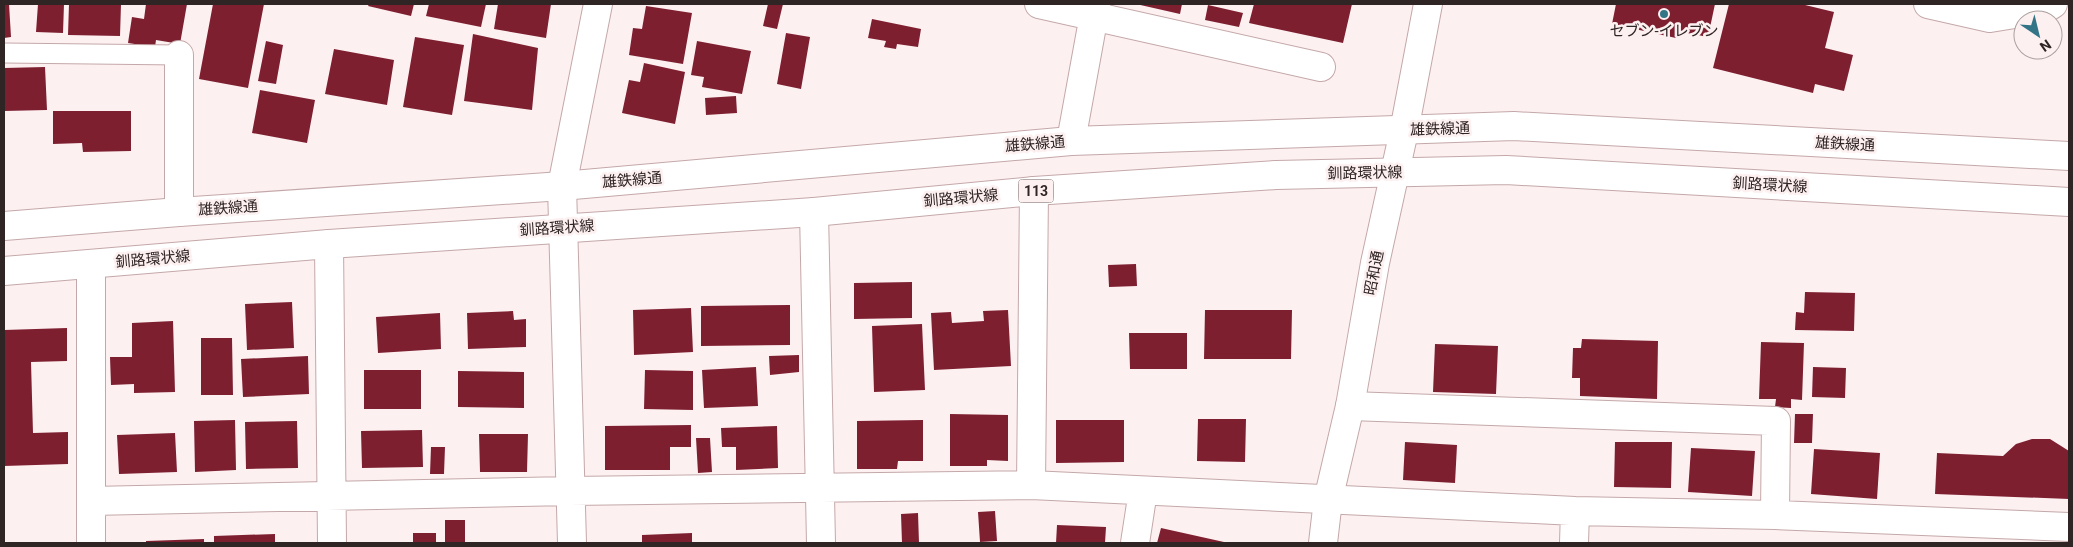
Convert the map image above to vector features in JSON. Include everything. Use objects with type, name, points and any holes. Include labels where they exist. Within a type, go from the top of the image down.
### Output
[{"type":"street","points":[[572,543],[562,186],[598,4]]},
{"type":"street","points":[[1039,4],[1095,9],[1321,67]]},
{"type":"street","name":"昭和通","points":[[1322,543],[1328,500],[1350,406],[1375,263],[1404,130],[1428,4]]},
{"type":"street","points":[[1928,4],[1990,18],[2045,9],[2053,4]]},
{"type":"street","points":[[1070,141],[1095,9]]},
{"type":"street","points":[[179,54],[179,212]]},
{"type":"street","name":"雄鉄線通","points":[[4,226],[562,186],[1070,141],[1514,126],[2069,156]]},
{"type":"street","name":"釧路環状線","points":[[4,271],[329,244],[814,212],[1034,191],[1276,176],[1506,170],[2069,202]]},
{"type":"street","points":[[1031,485],[1034,191]]},
{"type":"street","points":[[814,212],[821,543]]},
{"type":"street","points":[[329,244],[332,543]]},
{"type":"street","points":[[91,264],[91,543]]},
{"type":"street","points":[[1350,406],[1776,421],[1775,514]]},
{"type":"street","points":[[91,502],[570,491],[1031,485],[1575,511],[1775,514],[2069,527]]},
{"type":"street","points":[[1135,543],[1143,491]]},
{"type":"street","points":[[1574,543],[1575,511]]},
{"type":"lane","points":[[4,53],[179,54]]},
{"type":"building","points":[[4,4],[9,4],[11,37],[4,38]]},
{"type":"building","points":[[38,4],[64,4],[63,33],[36,32]]},
{"type":"building","points":[[69,4],[121,4],[120,36],[68,35]]},
{"type":"building","points":[[146,4],[187,4],[180,44],[156,40],[155,47],[128,43],[132,17],[144,19]]},
{"type":"building","points":[[213,4],[264,4],[248,88],[199,79]]},
{"type":"building","points":[[369,4],[414,4],[411,16],[368,6]]},
{"type":"building","points":[[429,4],[486,4],[481,27],[426,16]]},
{"type":"building","points":[[498,4],[551,4],[546,38],[494,29]]},
{"type":"building","points":[[768,4],[783,4],[777,29],[763,26]]},
{"type":"building","points":[[1136,4],[1182,4],[1180,14]]},
{"type":"building","points":[[1254,4],[1352,4],[1343,43],[1249,23]]},
{"type":"building","name":"セブン-イレブン","points":[[1616,4],[1715,4],[1708,37],[1677,31],[1676,38],[1612,24]]},
{"type":"building","points":[[1729,4],[1801,4],[1834,12],[1825,48],[1853,55],[1844,91],[1815,84],[1813,93],[1713,68]]},
{"type":"building","points":[[1208,5],[1243,13],[1239,27],[1205,20]]},
{"type":"building","points":[[646,6],[692,13],[683,64],[629,55],[633,28],[642,29]]},
{"type":"building","points":[[872,19],[921,29],[918,47],[897,44],[896,49],[884,47],[886,41],[868,38]]},
{"type":"building","points":[[786,33],[810,37],[801,89],[777,84]]},
{"type":"building","points":[[473,34],[538,48],[532,110],[464,101]]},
{"type":"building","points":[[415,37],[464,45],[452,115],[403,107]]},
{"type":"building","points":[[266,41],[283,45],[276,84],[258,81]]},
{"type":"building","points":[[697,41],[751,51],[742,94],[702,87],[704,77],[691,75]]},
{"type":"building","points":[[334,49],[394,60],[387,105],[325,94]]},
{"type":"building","points":[[644,63],[685,72],[675,124],[622,113],[629,80],[640,82]]},
{"type":"building","points":[[45,67],[47,110],[4,111],[4,68]]},
{"type":"building","points":[[260,90],[315,100],[307,143],[252,133]]},
{"type":"building","points":[[736,96],[737,113],[706,115],[705,98]]},
{"type":"building","points":[[53,111],[131,111],[131,151],[83,152],[82,143],[53,144]]},
{"type":"building","points":[[1136,264],[1137,286],[1109,287],[1108,265]]},
{"type":"building","points":[[912,282],[912,318],[854,319],[854,283]]},
{"type":"building","points":[[1805,292],[1855,293],[1854,331],[1795,330],[1796,312],[1804,313]]},
{"type":"building","points":[[292,302],[294,348],[247,350],[245,304]]},
{"type":"building","points":[[790,305],[790,345],[701,346],[701,306]]},
{"type":"building","points":[[691,308],[693,352],[634,355],[633,310]]},
{"type":"building","points":[[1008,310],[1011,366],[934,370],[931,313],[951,312],[952,323],[984,321],[983,311]]},
{"type":"building","points":[[1205,310],[1292,310],[1291,359],[1204,359]]},
{"type":"building","points":[[513,311],[514,320],[526,319],[526,347],[468,349],[467,313]]},
{"type":"building","points":[[440,313],[441,349],[378,353],[376,317]]},
{"type":"building","points":[[173,321],[175,392],[134,393],[134,384],[111,385],[110,357],[132,357],[132,323]]},
{"type":"building","points":[[922,324],[925,390],[874,392],[872,326]]},
{"type":"building","points":[[67,328],[67,361],[31,362],[33,433],[68,432],[68,464],[4,466],[4,330]]},
{"type":"building","points":[[1129,333],[1187,333],[1187,369],[1130,369]]},
{"type":"building","points":[[201,338],[232,338],[233,395],[201,395]]},
{"type":"building","points":[[1582,339],[1658,341],[1657,399],[1580,396],[1580,378],[1572,378],[1573,348],[1581,348]]},
{"type":"building","points":[[1761,342],[1804,343],[1802,400],[1791,399],[1791,408],[1775,407],[1776,399],[1759,399]]},
{"type":"building","points":[[1435,344],[1498,346],[1496,394],[1433,392]]},
{"type":"building","points":[[799,355],[799,372],[770,375],[769,356]]},
{"type":"building","points":[[308,356],[309,394],[243,397],[241,359]]},
{"type":"building","points":[[756,367],[758,406],[704,408],[702,370]]},
{"type":"building","points":[[1813,367],[1846,368],[1845,398],[1812,397]]},
{"type":"building","points":[[364,370],[421,370],[421,409],[364,409]]},
{"type":"building","points":[[645,370],[693,371],[693,410],[644,409]]},
{"type":"building","points":[[458,371],[524,372],[524,408],[458,407]]},
{"type":"building","points":[[950,414],[1008,415],[1008,461],[987,460],[987,466],[950,466]]},
{"type":"building","points":[[1795,414],[1813,414],[1812,443],[1794,443]]},
{"type":"building","points":[[1198,419],[1246,419],[1245,462],[1197,461]]},
{"type":"building","points":[[235,420],[236,470],[195,472],[194,421]]},
{"type":"building","points":[[923,420],[923,461],[898,461],[897,469],[857,469],[857,421]]},
{"type":"building","points":[[1056,420],[1124,420],[1124,462],[1056,463]]},
{"type":"building","points":[[297,421],[298,468],[246,469],[245,422]]},
{"type":"building","points":[[691,425],[691,447],[670,447],[670,470],[605,470],[605,426]]},
{"type":"building","points":[[777,426],[778,468],[736,470],[736,447],[722,447],[721,428]]},
{"type":"building","points":[[422,430],[423,467],[362,468],[361,431]]},
{"type":"building","points":[[175,433],[177,472],[119,474],[117,435]]},
{"type":"building","points":[[479,434],[528,434],[527,472],[480,472]]},
{"type":"building","points":[[696,438],[710,438],[712,472],[698,473]]},
{"type":"building","points":[[2032,439],[2050,439],[2069,451],[2069,499],[1935,494],[1937,453],[2003,456],[2016,444]]},
{"type":"building","points":[[1405,442],[1457,445],[1455,483],[1403,480]]},
{"type":"building","points":[[1615,442],[1672,442],[1671,488],[1614,487]]},
{"type":"building","points":[[431,447],[445,447],[444,474],[430,474]]},
{"type":"building","points":[[1691,448],[1755,451],[1752,496],[1688,492]]},
{"type":"building","points":[[1814,449],[1880,453],[1877,499],[1811,494]]},
{"type":"building","points":[[995,511],[997,541],[980,542],[978,512]]},
{"type":"building","points":[[918,513],[919,543],[902,543],[901,514]]},
{"type":"building","points":[[445,520],[465,520],[465,543],[445,543]]},
{"type":"building","points":[[1057,525],[1106,527],[1105,543],[1056,543]]},
{"type":"building","points":[[1161,528],[1224,542],[1224,543],[1157,543]]},
{"type":"building","points":[[413,533],[436,533],[436,543],[413,543]]},
{"type":"building","points":[[692,533],[692,543],[642,543],[642,535]]},
{"type":"building","points":[[275,534],[275,543],[214,543],[214,536]]},
{"type":"building","points":[[204,539],[204,543],[146,543],[146,541]]},
{"type":"place","name":"セブン-イレブン","points":[[1664,14]]}]
